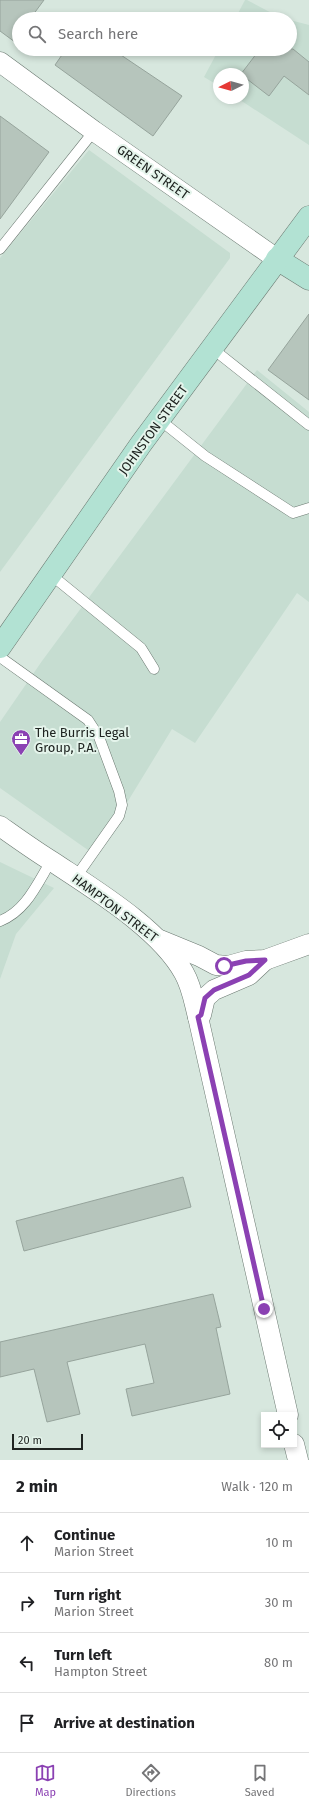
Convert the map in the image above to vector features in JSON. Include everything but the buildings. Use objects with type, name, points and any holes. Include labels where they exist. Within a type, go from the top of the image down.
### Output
[{"type":"main road","name":"JOHNSTON STREET","points":[[0,647],[160,420],[309,216]]},
{"type":"main road","name":"GREEN STREET","points":[[277,259],[309,279]]},
{"type":"street","name":"GREEN STREET","points":[[0,62],[94,131],[277,259]]},
{"type":"street","name":"HAMPTON STREET","points":[[0,826],[95,890],[158,940],[175,959],[185,974],[192,990],[287,1412]]},
{"type":"street","points":[[158,940],[199,956],[216,965],[228,966],[246,961],[265,960],[309,944]]},
{"type":"street","points":[[198,1017],[201,1015],[205,998],[214,990],[249,975],[265,960]]},
{"type":"street","points":[[295,1448],[298,1460]]},
{"type":"lane","points":[[0,249],[94,131]]},
{"type":"lane","points":[[213,349],[309,425]]},
{"type":"lane","points":[[160,420],[205,456],[292,513],[309,508]]},
{"type":"lane","points":[[50,574],[141,648],[154,669]]},
{"type":"lane","points":[[0,657],[88,720],[99,736],[119,791],[122,805],[119,816],[76,877]]},
{"type":"lane","points":[[0,921],[8,918],[24,904],[51,861]]},
{"type":"shaded area","points":[[245,0],[247,0],[270,12],[239,12]]},
{"type":"shaded area","points":[[297,22],[309,25],[309,145],[246,104],[249,104],[249,68],[213,68],[213,82],[204,77],[215,56],[297,56]]},
{"type":"shaded area","points":[[89,150],[230,253],[230,258],[0,572],[0,258]]},
{"type":"shaded area","points":[[257,370],[309,412],[309,602],[297,593],[195,743],[172,729],[95,855],[0,788],[0,722],[42,661]]},
{"type":"shaded area","points":[[0,862],[54,888],[16,934],[0,979]]},
{"type":"place","name":"The Burris Legal Group, P.A.","points":[[21,756]]},
{"type":"route","points":[[224,966],[246,961],[265,960],[249,975],[214,990],[205,998],[201,1015],[198,1017],[264,1309]]}]
